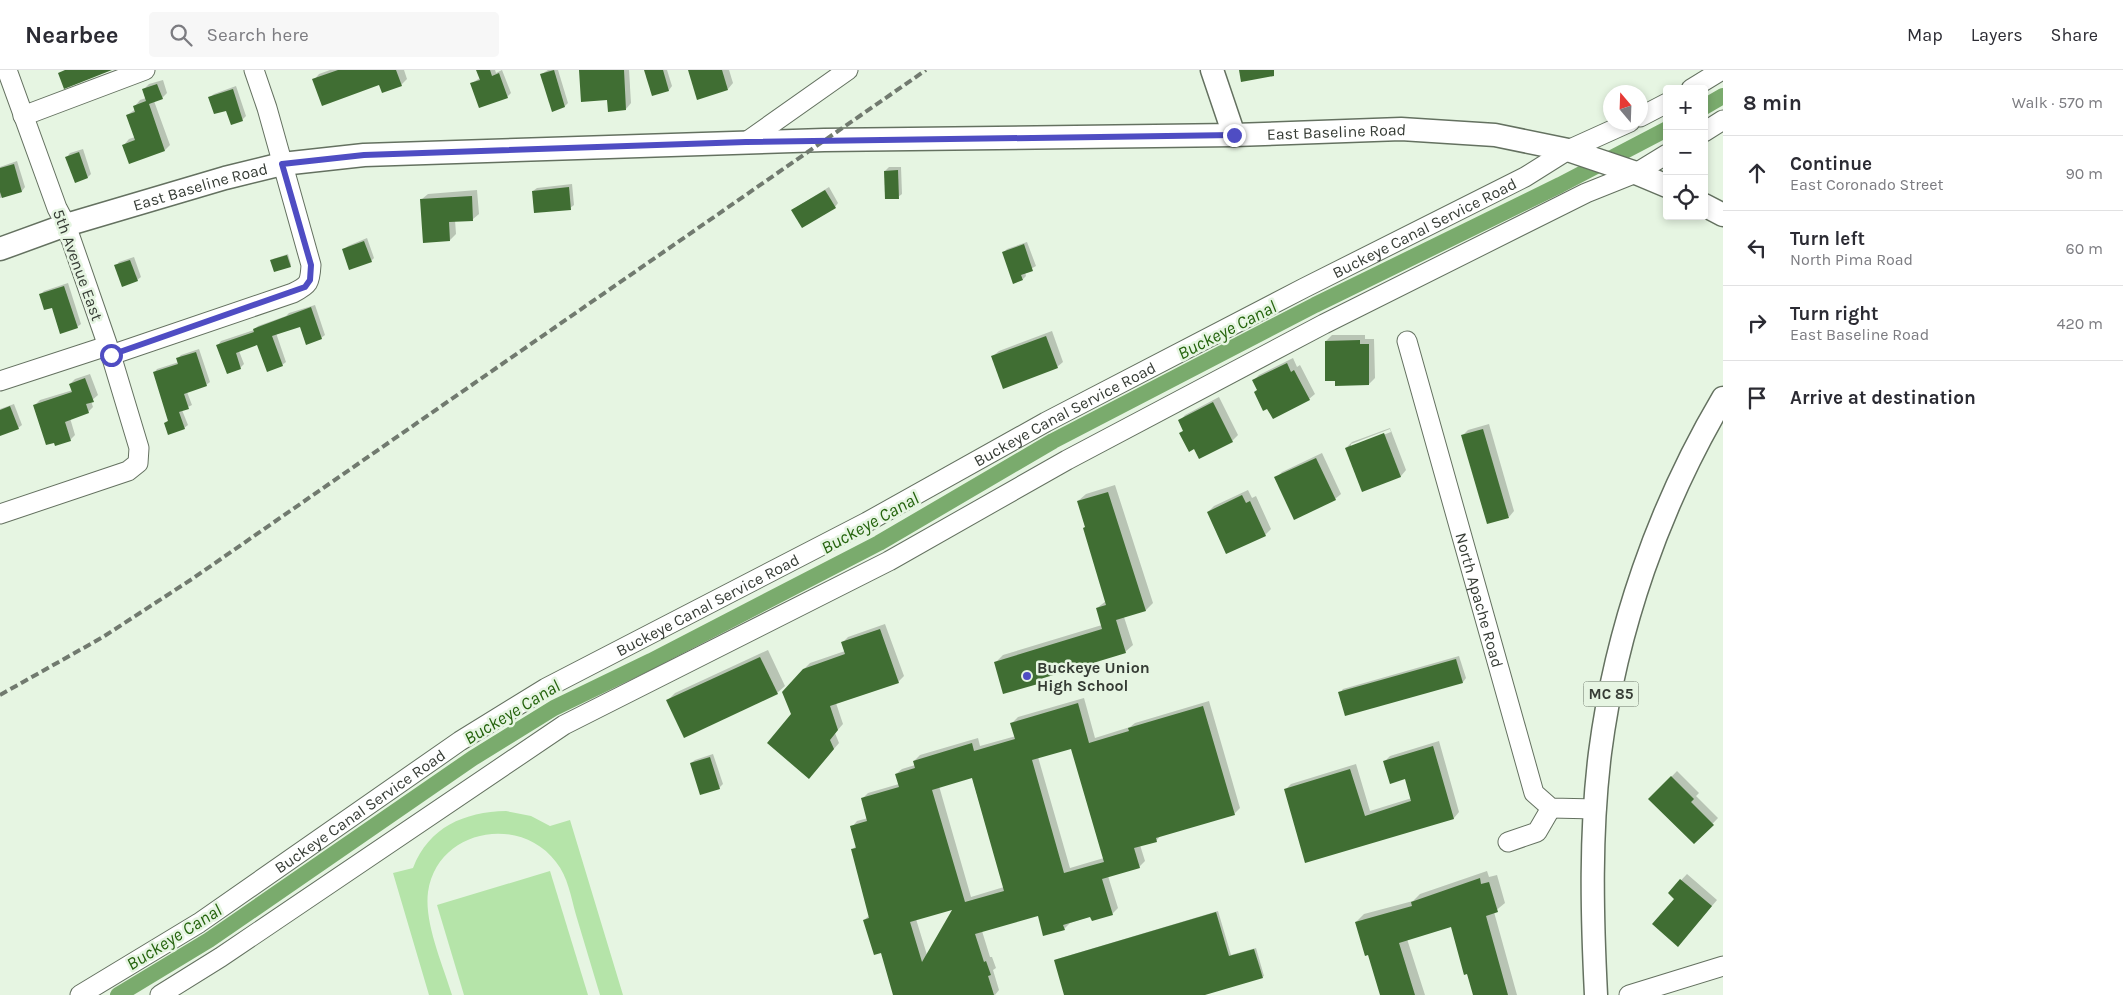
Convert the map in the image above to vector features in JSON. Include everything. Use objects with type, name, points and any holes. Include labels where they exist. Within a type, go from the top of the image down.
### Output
[{"type":"main road","points":[[1212,70],[1234,135]]},
{"type":"main road","name":"East Baseline Road","points":[[0,249],[66,226],[202,184],[282,164],[364,155],[746,142],[1234,135],[1401,129],[1495,136],[1571,151],[1632,171],[1663,184]]},
{"type":"main road","points":[[1708,207],[1723,215]]},
{"type":"main road","name":"MC 85","points":[[1596,995],[1594,934],[1596,809],[1600,754],[1617,662],[1639,583],[1672,496],[1720,408]]},
{"type":"street","name":"5th Avenue East","points":[[0,514],[128,471],[138,463],[139,448],[136,432],[109,350],[66,226],[57,208],[8,70]]},
{"type":"street","points":[[23,116],[145,70]]},
{"type":"street","points":[[0,381],[109,350],[293,293],[305,287],[310,280],[311,265],[267,108],[254,70]]},
{"type":"street","points":[[746,142],[848,70]]},
{"type":"street","points":[[1698,85],[1722,70]]},
{"type":"street","points":[[1648,113],[1663,105]]},
{"type":"street","name":"Buckeye Canal Service Road","points":[[80,995],[199,922],[460,741],[546,688],[867,522],[1063,413],[1614,130]]},
{"type":"street","points":[[160,995],[221,958],[564,725],[890,561],[1067,460],[1324,324],[1663,156]]},
{"type":"street","name":"North Apache Road","points":[[1406,341],[1534,793],[1551,808]]},
{"type":"street","points":[[1508,842],[1536,832],[1551,808],[1596,809]]},
{"type":"street","points":[[1629,995],[1723,966]]},
{"type":"green space","points":[[506,811],[531,816],[550,826],[570,820],[623,995],[600,995],[569,887],[556,862],[541,847],[522,838],[502,834],[482,835],[463,842],[447,854],[435,871],[428,892],[429,917],[435,944],[452,995],[429,995],[393,873],[413,868],[428,842],[450,824],[476,815]]},
{"type":"green space","points":[[550,871],[588,995],[464,995],[437,905]]},
{"type":"building","points":[[65,70],[112,70],[64,89],[58,73]]},
{"type":"building","points":[[338,70],[396,70],[402,86],[382,93],[379,85],[322,106],[312,79]]},
{"type":"building","points":[[476,70],[490,70],[492,76],[499,73],[508,98],[479,108],[470,83],[480,80]]},
{"type":"building","points":[[554,70],[565,107],[552,112],[540,74]]},
{"type":"building","points":[[579,70],[624,70],[626,110],[608,112],[607,100],[581,102]]},
{"type":"building","points":[[644,70],[663,70],[669,91],[652,96]]},
{"type":"building","points":[[688,70],[722,70],[728,90],[697,100]]},
{"type":"building","points":[[1239,70],[1274,70],[1274,76],[1241,82]]},
{"type":"building","points":[[157,84],[163,99],[149,104],[165,151],[129,164],[122,145],[135,140],[126,115],[135,112],[133,106],[146,101],[142,89]]},
{"type":"building","points":[[233,89],[243,121],[231,125],[226,111],[214,114],[208,97]]},
{"type":"building","points":[[79,152],[88,178],[75,183],[65,157]]},
{"type":"building","points":[[14,164],[22,192],[2,198],[0,192],[0,168]]},
{"type":"building","points":[[898,170],[899,199],[885,199],[884,171]]},
{"type":"building","points":[[569,187],[571,210],[534,213],[532,191]]},
{"type":"building","points":[[825,190],[836,208],[802,228],[791,210]]},
{"type":"building","points":[[472,196],[473,221],[449,222],[450,241],[423,243],[420,199]]},
{"type":"building","points":[[364,241],[372,262],[349,270],[342,249]]},
{"type":"building","points":[[1024,244],[1033,271],[1021,275],[1023,280],[1013,284],[1002,252]]},
{"type":"building","points":[[287,255],[291,267],[274,272],[270,260]]},
{"type":"building","points":[[130,260],[138,281],[122,287],[114,265]]},
{"type":"building","points":[[64,286],[78,328],[60,334],[52,308],[44,310],[39,294]]},
{"type":"building","points":[[311,307],[322,339],[306,345],[300,327],[272,336],[283,366],[267,372],[257,345],[236,353],[241,369],[227,374],[216,345],[254,332],[253,329]]},
{"type":"building","points":[[1046,336],[1058,368],[1003,389],[991,356]]},
{"type":"building","points":[[1360,340],[1360,344],[1369,344],[1369,385],[1335,386],[1335,381],[1325,381],[1325,341]]},
{"type":"building","points":[[196,352],[207,386],[184,394],[189,409],[179,412],[185,429],[168,435],[164,423],[168,421],[153,372],[178,364],[176,358]]},
{"type":"building","points":[[1287,363],[1291,372],[1294,370],[1310,400],[1273,419],[1267,409],[1263,411],[1254,392],[1257,390],[1252,380]]},
{"type":"building","points":[[85,378],[94,402],[86,404],[89,413],[65,422],[71,441],[55,446],[54,443],[46,445],[33,405],[72,392],[69,384]]},
{"type":"building","points":[[1213,402],[1233,442],[1199,459],[1194,449],[1189,452],[1179,433],[1183,431],[1178,420]]},
{"type":"building","points":[[10,406],[19,429],[0,436],[0,410]]},
{"type":"building","points":[[1483,429],[1509,518],[1487,524],[1461,435]]},
{"type":"building","points":[[1384,433],[1401,477],[1362,492],[1345,448]]},
{"type":"building","points":[[1316,458],[1336,500],[1294,520],[1274,477]]},
{"type":"building","points":[[1108,492],[1146,611],[1116,620],[1126,653],[1037,680],[1038,684],[1003,694],[994,662],[1102,629],[1096,608],[1106,605],[1077,501]]},
{"type":"building","points":[[1242,495],[1246,503],[1250,501],[1266,536],[1226,554],[1207,512]]},
{"type":"building","points":[[880,629],[899,683],[830,706],[838,730],[830,740],[834,749],[809,779],[767,743],[791,714],[782,692],[803,669],[845,654],[841,642]]},
{"type":"building","points":[[760,657],[778,694],[684,738],[666,700]]},
{"type":"building","points":[[1456,659],[1463,683],[1345,716],[1338,692]]},
{"type":"building","points":[[1078,703],[1089,743],[1129,731],[1128,728],[1203,706],[1235,815],[1156,838],[1157,842],[1134,848],[1140,868],[1102,879],[1113,915],[1092,921],[1090,917],[1063,925],[1065,930],[1043,936],[1038,916],[975,934],[984,962],[986,961],[991,975],[988,976],[994,995],[893,995],[881,953],[874,955],[863,920],[869,918],[851,849],[856,848],[850,826],[867,821],[861,798],[899,787],[895,774],[915,768],[913,761],[972,743],[974,751],[1015,739],[1010,723]],"holes":[[[1071,749],[1104,862],[1064,873],[1032,760]],[[972,778],[1004,891],[965,902],[932,790]],[[952,910],[922,962],[910,922]]]},
{"type":"building","points":[[1433,746],[1454,819],[1305,863],[1284,789],[1350,769],[1365,816],[1411,801],[1405,779],[1390,784],[1383,761]]},
{"type":"building","points":[[710,757],[720,789],[700,795],[690,763]]},
{"type":"building","points":[[1671,776],[1694,799],[1691,802],[1714,825],[1694,844],[1648,799]]},
{"type":"building","points":[[1480,878],[1481,884],[1489,882],[1498,912],[1486,916],[1508,995],[1473,995],[1467,974],[1464,975],[1451,927],[1399,943],[1415,995],[1380,995],[1368,955],[1365,956],[1355,922],[1412,906],[1411,902]]},
{"type":"building","points":[[1680,879],[1712,906],[1678,947],[1652,924],[1674,899],[1668,893]]},
{"type":"building","points":[[1216,912],[1229,956],[1254,949],[1263,978],[1205,995],[1064,995],[1054,960]]},
{"type":"waterway","name":"Buckeye Canal","points":[[1708,105],[1723,96]]},
{"type":"waterway","name":"Buckeye Canal","points":[[118,995],[209,940],[473,758],[554,708],[651,661],[879,543],[1053,441],[1315,305],[1560,185],[1665,130]]},
{"type":"railway","points":[[0,695],[103,637],[192,579],[926,70]]},
{"type":"place","name":"Buckeye Union High School","points":[[1027,676]]},
{"type":"route","points":[[111,355],[293,293],[305,287],[310,280],[311,265],[282,164],[364,155],[746,142],[1234,135]]}]
